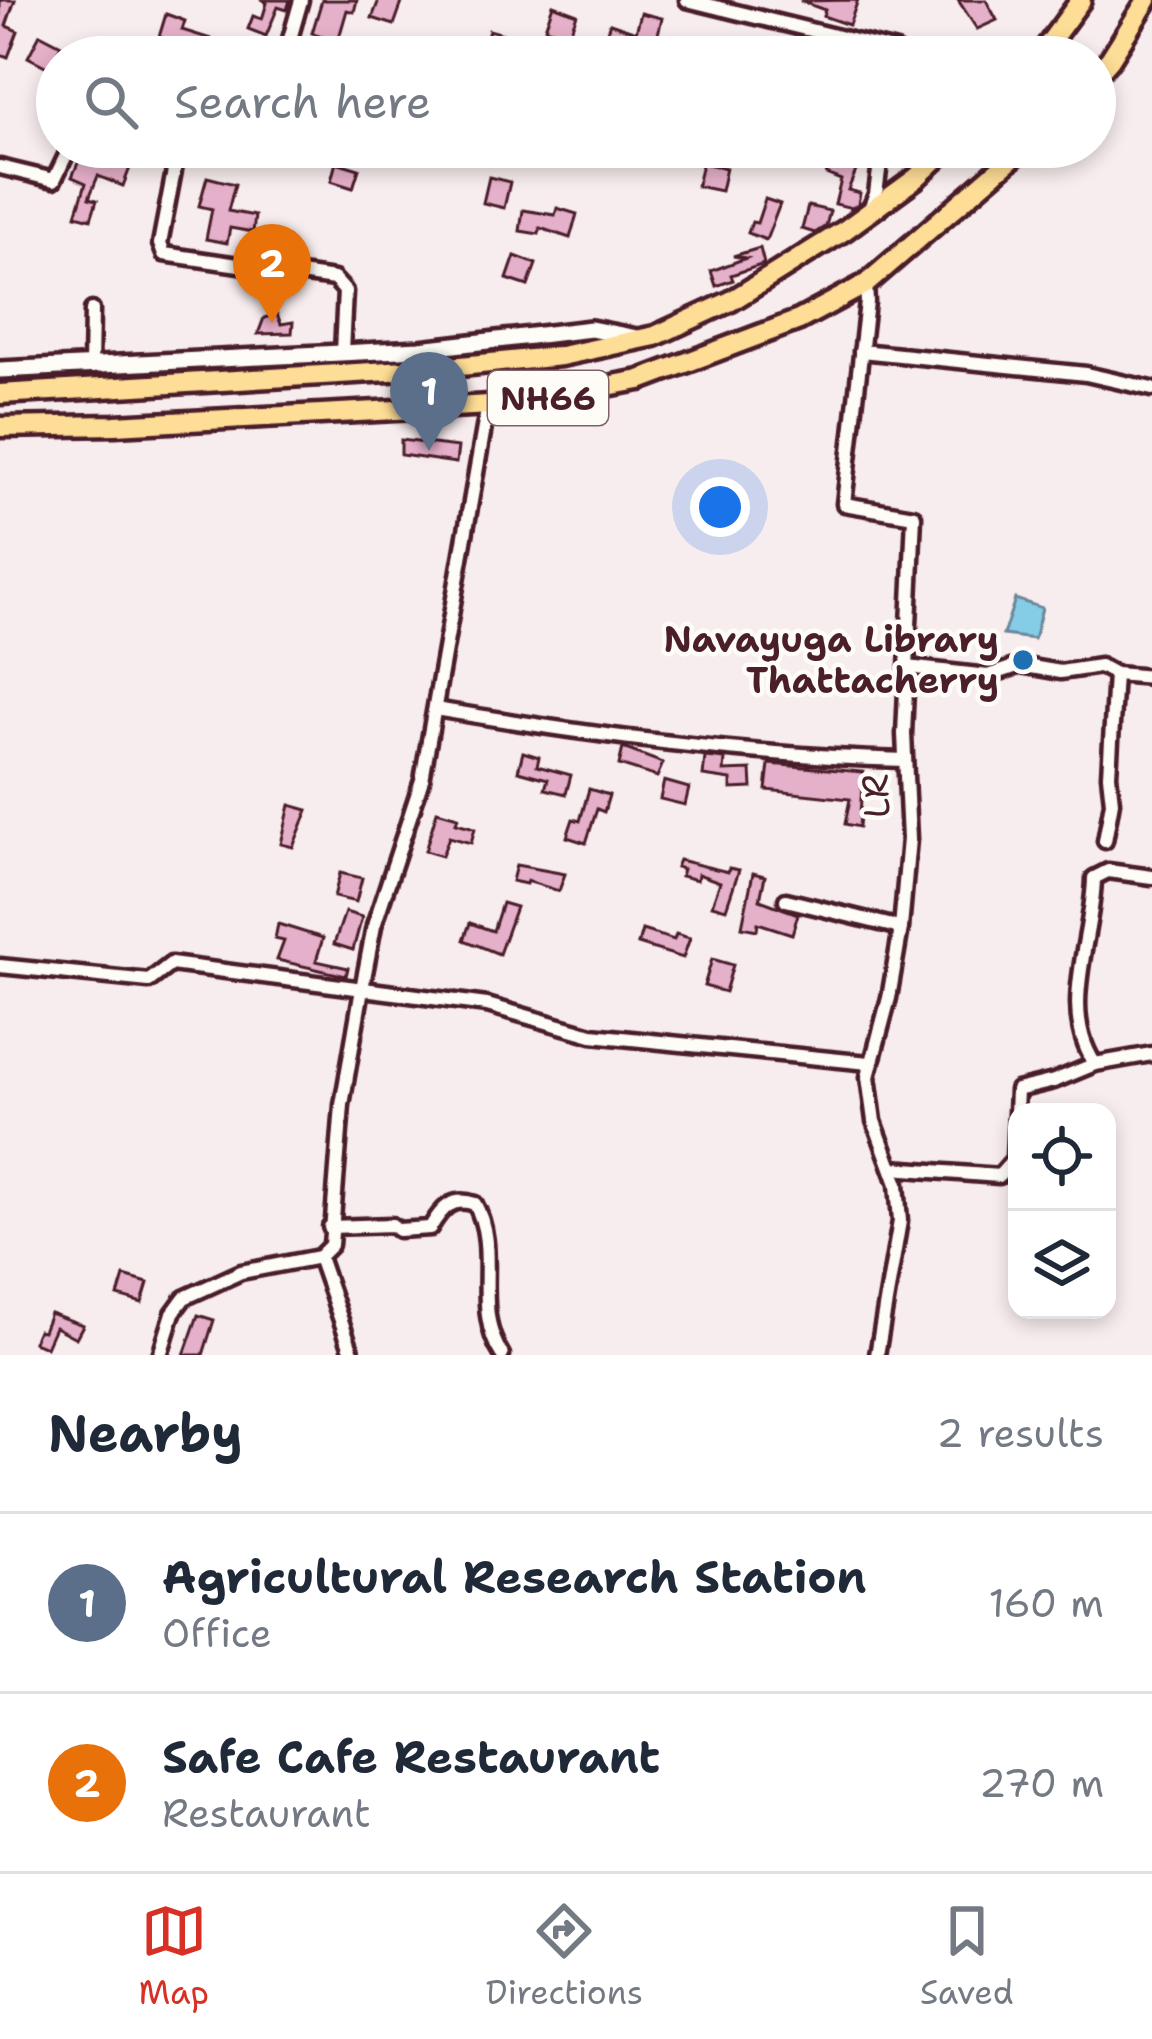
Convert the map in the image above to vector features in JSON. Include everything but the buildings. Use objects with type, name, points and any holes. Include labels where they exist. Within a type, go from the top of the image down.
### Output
[{"type":"highway","points":[[1054,36],[1081,0]]},
{"type":"highway","points":[[1116,49],[1147,0]]},
{"type":"highway","name":"NH66","points":[[0,394],[442,368],[561,356],[642,338],[731,301],[867,214],[927,168]]},
{"type":"highway","name":"NH66","points":[[0,427],[488,405],[640,380],[799,320],[866,284],[1001,168]]},
{"type":"street","points":[[291,36],[301,0]]},
{"type":"street","points":[[687,0],[835,36]]},
{"type":"street","points":[[0,166],[54,180],[60,168]]},
{"type":"street","points":[[175,168],[160,244],[164,254],[334,280],[345,291],[342,352]]},
{"type":"street","points":[[867,214],[879,168]]},
{"type":"street","name":"LR","points":[[866,284],[844,504],[914,516],[904,760],[909,839],[889,998],[869,1063],[874,1121],[892,1168],[900,1221],[878,1355]]},
{"type":"street","points":[[92,310],[92,367]]},
{"type":"street","points":[[0,370],[420,349],[591,329],[642,338]]},
{"type":"street","points":[[861,351],[1086,374],[1152,389]]},
{"type":"street","points":[[160,1355],[173,1313],[184,1298],[241,1272],[319,1258],[331,1245],[342,1105],[362,988],[374,926],[422,781],[488,405]]},
{"type":"street","points":[[907,667],[988,676],[1020,665],[1060,671],[1100,666],[1115,674],[1152,677]]},
{"type":"street","points":[[1105,841],[1112,802],[1109,775],[1115,674]]},
{"type":"street","points":[[435,709],[717,747],[904,760]]},
{"type":"street","points":[[1095,1064],[1085,1050],[1078,1024],[1094,878],[1108,871],[1152,877]]},
{"type":"street","points":[[786,900],[901,928]]},
{"type":"street","points":[[0,966],[149,981],[171,964],[487,1005],[592,1035],[869,1063]]},
{"type":"street","points":[[892,1168],[999,1176],[1014,1159],[1016,1090],[1095,1064],[1152,1054]]},
{"type":"street","points":[[330,1227],[430,1228],[449,1203],[476,1204],[484,1235],[488,1326],[502,1355]]},
{"type":"street","points":[[319,1258],[352,1352]]},
{"type":"water","points":[[1015,599],[1042,608],[1034,639],[1003,635]]},
{"type":"place","name":"Safe Cafe Restaurant","points":[[272,323]]},
{"type":"place","name":"Agricultural Research Station","points":[[429,451]]},
{"type":"place","name":"Navayuga Library Thattacherry","points":[[1023,660]]}]
